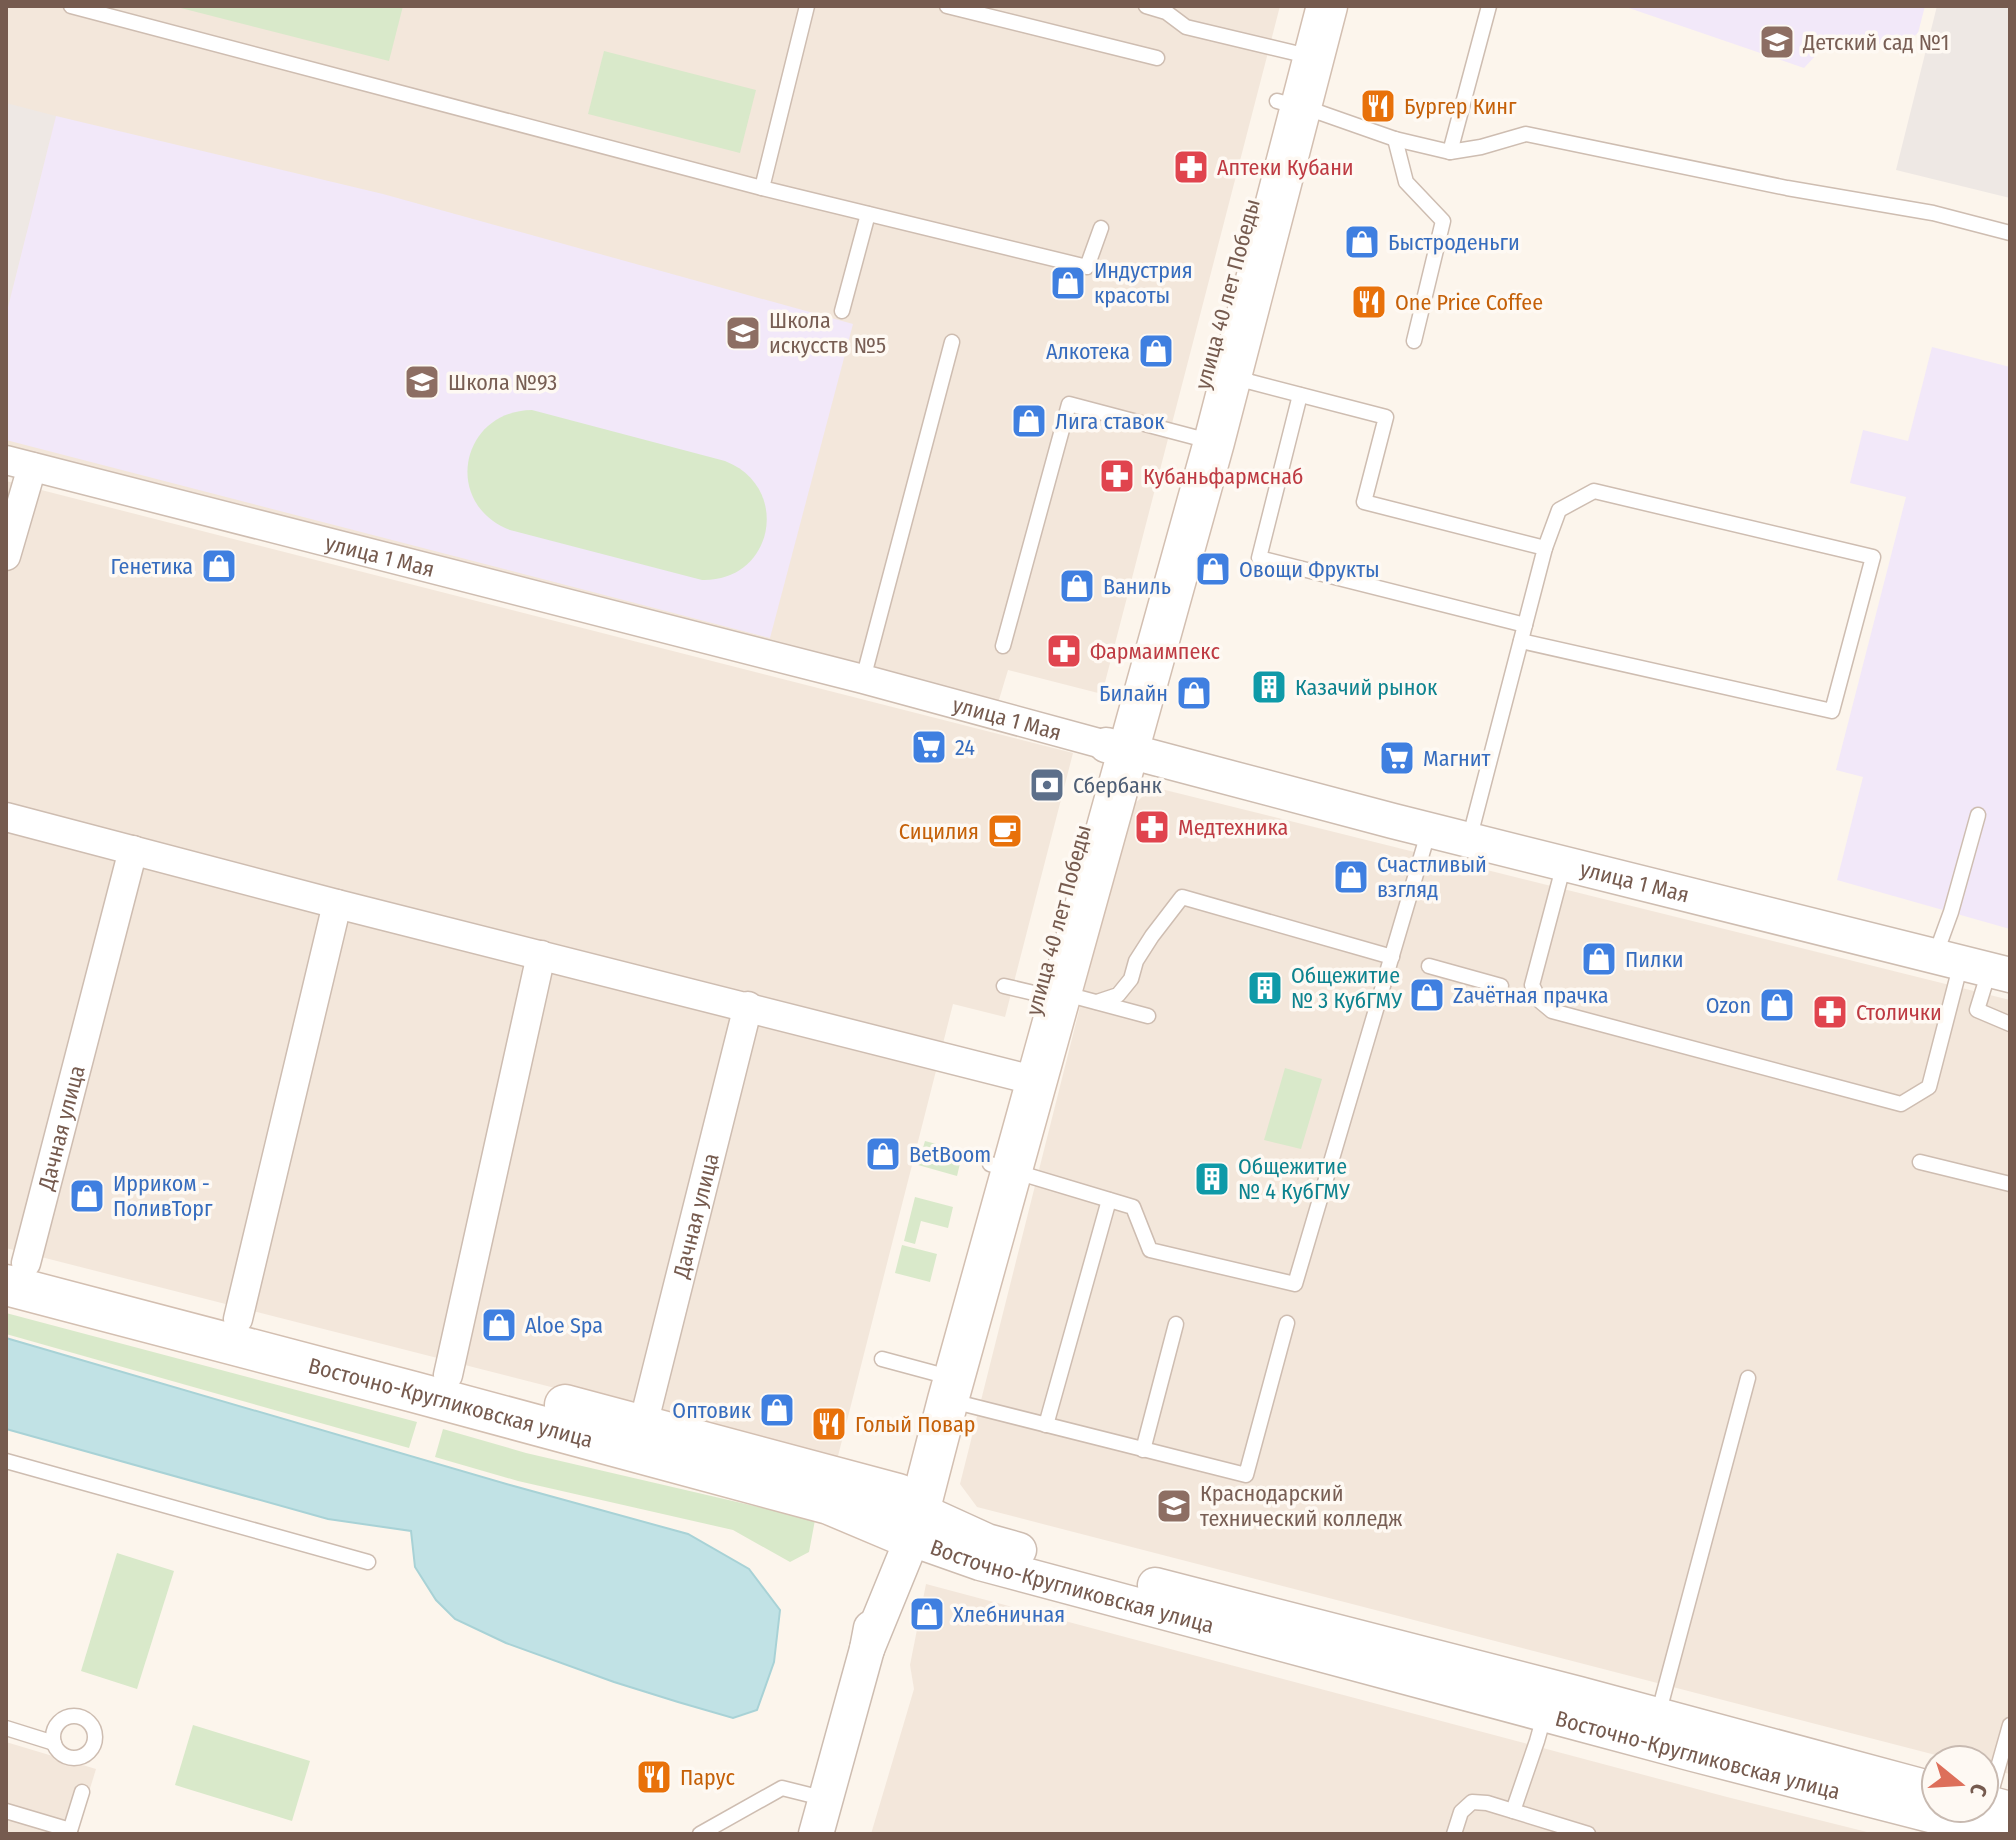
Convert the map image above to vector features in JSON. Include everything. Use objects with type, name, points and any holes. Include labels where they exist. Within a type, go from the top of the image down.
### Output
[{"type":"main road","name":"улица 40 лет Победы","points":[[1303,6],[1303,55]]},
{"type":"main road","name":"улица 40 лет Победы","points":[[1000,1167],[1202,439],[1289,104],[1303,55],[1327,6]]},
{"type":"main road","name":"улица 40 лет Победы","points":[[1202,439],[1232,376],[1289,104]]},
{"type":"main road","points":[[905,1518],[1000,1167]]},
{"type":"main road","name":"Восточно-Кругликовская улица","points":[[13,1269],[238,1319],[643,1425],[905,1518]]},
{"type":"main road","name":"Восточно-Кругликовская улица","points":[[13,1269],[750,1482],[829,1504],[905,1518]]},
{"type":"street","name":"улица 1 Мая","points":[[19,464],[863,679],[1429,830],[1974,966]]},
{"type":"street","points":[[6,556],[19,464]]},
{"type":"street","points":[[6,817],[1026,1078]]},
{"type":"street","name":"Дачная улица","points":[[13,1269],[133,850]]},
{"type":"street","points":[[238,1319],[337,904]]},
{"type":"street","points":[[448,1375],[541,955]]},
{"type":"street","name":"Дачная улица","points":[[643,1425],[748,1006]]},
{"type":"street","points":[[816,1834],[905,1518]]},
{"type":"street","name":"Восточно-Кругликовская улица","points":[[905,1518],[1654,1729],[2004,1834]]},
{"type":"street","name":"Восточно-Кругликовская улица","points":[[1654,1729],[1920,1787]]},
{"type":"lane","points":[[71,6],[762,188],[1087,267],[1101,228]]},
{"type":"lane","points":[[762,188],[807,6]]},
{"type":"lane","points":[[947,6],[1157,58]]},
{"type":"lane","points":[[1146,6],[1167,9],[1186,27],[1303,55]]},
{"type":"lane","points":[[1450,152],[1489,6]]},
{"type":"lane","points":[[1289,104],[1395,139],[1450,152],[1526,134],[1787,188],[1933,213],[2010,233]]},
{"type":"lane","points":[[1395,139],[1406,182],[1443,221],[1414,341]]},
{"type":"lane","points":[[842,311],[868,214]]},
{"type":"lane","points":[[863,679],[952,342]]},
{"type":"lane","points":[[1232,376],[1386,417],[1364,502],[1545,548]]},
{"type":"lane","points":[[1300,395],[1259,558],[1525,625]]},
{"type":"lane","points":[[1003,646],[1069,404],[1202,439]]},
{"type":"lane","points":[[1469,840],[1545,548],[1559,510],[1594,491],[1873,557],[1832,711],[1521,641]]},
{"type":"lane","points":[[1978,815],[1951,912],[1974,966],[1977,1010],[2010,1024]]},
{"type":"lane","points":[[1000,1167],[1133,1207],[1150,1250],[1295,1284],[1429,830]]},
{"type":"lane","points":[[1564,863],[1532,985],[1540,1001],[1552,1011],[1901,1104],[1929,1087],[1951,995],[1974,966]]},
{"type":"lane","points":[[1050,994],[1118,995],[1131,979],[1136,961],[1152,936],[1182,897],[1392,957]]},
{"type":"lane","points":[[1429,966],[1501,986]]},
{"type":"lane","points":[[1050,994],[1148,1016]]},
{"type":"lane","points":[[1920,1162],[2010,1184]]},
{"type":"lane","points":[[1046,1425],[1109,1200]]},
{"type":"lane","points":[[882,1359],[940,1390],[1046,1425],[1246,1475],[1287,1323]]},
{"type":"lane","points":[[1143,1450],[1176,1324]]},
{"type":"lane","points":[[1654,1729],[1748,1378]]},
{"type":"lane","points":[[6,1461],[368,1562]]},
{"type":"lane","points":[[1513,1811],[1548,1701]]},
{"type":"lane","points":[[2000,1775],[2010,1725]]},
{"type":"lane","points":[[6,1728],[54,1743]]},
{"type":"lane","points":[[700,1834],[782,1788],[826,1799]]},
{"type":"lane","points":[[6,1811],[69,1832],[82,1792]]},
{"type":"lane","points":[[1454,1834],[1461,1812],[1472,1802],[1487,1803],[1588,1834]]},
{"type":"shaded area","points":[[6,6],[1280,6],[1102,694],[1008,670],[998,703],[6,446]]},
{"type":"shaded area","name":"Детский сад №1","points":[[1623,6],[1925,6],[1918,33],[1901,47],[1833,37],[1804,68]]},
{"type":"shaded area","points":[[1937,6],[2010,6],[2010,198],[1896,170]]},
{"type":"shaded area","points":[[6,103],[56,116],[6,315]]},
{"type":"shaded area","name":"Школа №93","points":[[56,116],[383,194],[853,324],[770,638],[6,440],[6,315]]},
{"type":"shaded area","points":[[1932,347],[2010,367],[2010,929],[1837,880],[1863,777],[1836,770],[1906,497],[1850,483],[1863,430],[1908,441]]},
{"type":"shaded area","points":[[6,481],[1073,753],[1005,1017],[953,1004],[837,1460],[6,1248]]},
{"type":"shaded area","points":[[1153,787],[2010,1000],[2010,1774],[2000,1772],[2000,1744],[1920,1744],[1920,1751],[977,1507],[960,1484],[1130,808]]},
{"type":"shaded area","points":[[926,1584],[1875,1834],[871,1834],[914,1689],[910,1665]]},
{"type":"shaded area","points":[[6,1742],[96,1769],[76,1834],[6,1834]]},
{"type":"green space","points":[[173,6],[403,6],[389,61]]},
{"type":"green space","points":[[604,51],[756,90],[740,153],[588,114]]},
{"type":"green space","points":[[532,410],[725,461],[746,474],[760,491],[766,511],[766,531],[759,550],[745,566],[726,577],[702,580],[510,530],[488,517],[475,500],[468,481],[468,461],[475,442],[489,426],[508,414]]},
{"type":"green space","points":[[1285,1068],[1322,1079],[1301,1149],[1264,1140]]},
{"type":"green space","points":[[925,1141],[963,1151],[957,1176],[918,1165]]},
{"type":"green space","points":[[915,1197],[953,1207],[948,1228],[921,1221],[915,1244],[904,1241]]},
{"type":"green space","points":[[902,1245],[937,1254],[930,1282],[895,1273]]},
{"type":"green space","points":[[6,1313],[417,1422],[409,1448],[6,1334]]},
{"type":"green space","points":[[443,1429],[526,1453],[815,1520],[809,1552],[790,1562],[733,1530],[518,1481],[435,1457]]},
{"type":"green space","points":[[117,1553],[174,1571],[137,1689],[81,1671]]},
{"type":"green space","points":[[193,1725],[310,1761],[292,1821],[175,1785]]},
{"type":"water","points":[[6,1338],[688,1534],[749,1569],[780,1610],[774,1662],[757,1710],[733,1718],[678,1702],[506,1643],[455,1619],[436,1600],[415,1567],[411,1531],[328,1519],[6,1429]]},
{"type":"place","name":"Детский сад №1","points":[[1777,42]]},
{"type":"place","name":"Бургер Кинг","points":[[1378,106]]},
{"type":"place","name":"Аптеки Кубани","points":[[1191,167]]},
{"type":"place","name":"Быстроденьги","points":[[1362,242]]},
{"type":"place","name":"Индустрия красоты","points":[[1068,283]]},
{"type":"place","name":"One Price Coffee","points":[[1369,302]]},
{"type":"place","name":"Школа искусств №5","points":[[743,333]]},
{"type":"place","name":"Алкотека","points":[[1156,351]]},
{"type":"place","name":"Школа №93","points":[[422,382]]},
{"type":"place","name":"Лига ставок","points":[[1029,421]]},
{"type":"place","name":"Кубаньфармснаб","points":[[1117,476]]},
{"type":"place","name":"Генетика","points":[[219,566]]},
{"type":"place","name":"Овощи Фрукты","points":[[1213,569]]},
{"type":"place","name":"Ваниль","points":[[1077,586]]},
{"type":"place","name":"Фармаимпекс","points":[[1064,651]]},
{"type":"place","name":"Казачий рынок","points":[[1269,687]]},
{"type":"place","name":"Билайн","points":[[1194,693]]},
{"type":"place","name":"24","points":[[929,747]]},
{"type":"place","name":"Магнит","points":[[1397,758]]},
{"type":"place","name":"Сбербанк","points":[[1047,785]]},
{"type":"place","name":"Медтехника","points":[[1152,827]]},
{"type":"place","name":"Сицилия","points":[[1005,831]]},
{"type":"place","name":"Счастливый взгляд","points":[[1351,877]]},
{"type":"place","name":"Пилки","points":[[1599,959]]},
{"type":"place","name":"Общежитие № 3 КубГМУ","points":[[1265,988]]},
{"type":"place","name":"Zачётная прачка","points":[[1427,995]]},
{"type":"place","name":"Ozon","points":[[1777,1005]]},
{"type":"place","name":"Столички","points":[[1830,1012]]},
{"type":"place","name":"BetBoom","points":[[883,1154]]},
{"type":"place","name":"Общежитие № 4 КубГМУ","points":[[1212,1179]]},
{"type":"place","name":"Ирриком - ПоливТорг","points":[[87,1196]]},
{"type":"place","name":"Aloe Spa","points":[[499,1325]]},
{"type":"place","name":"Оптовик","points":[[777,1410]]},
{"type":"place","name":"Голый Повар","points":[[829,1424]]},
{"type":"place","name":"Краснодарский технический колледж","points":[[1174,1506]]},
{"type":"place","name":"Хлебничная","points":[[927,1614]]},
{"type":"place","name":"Парус","points":[[654,1777]]}]
